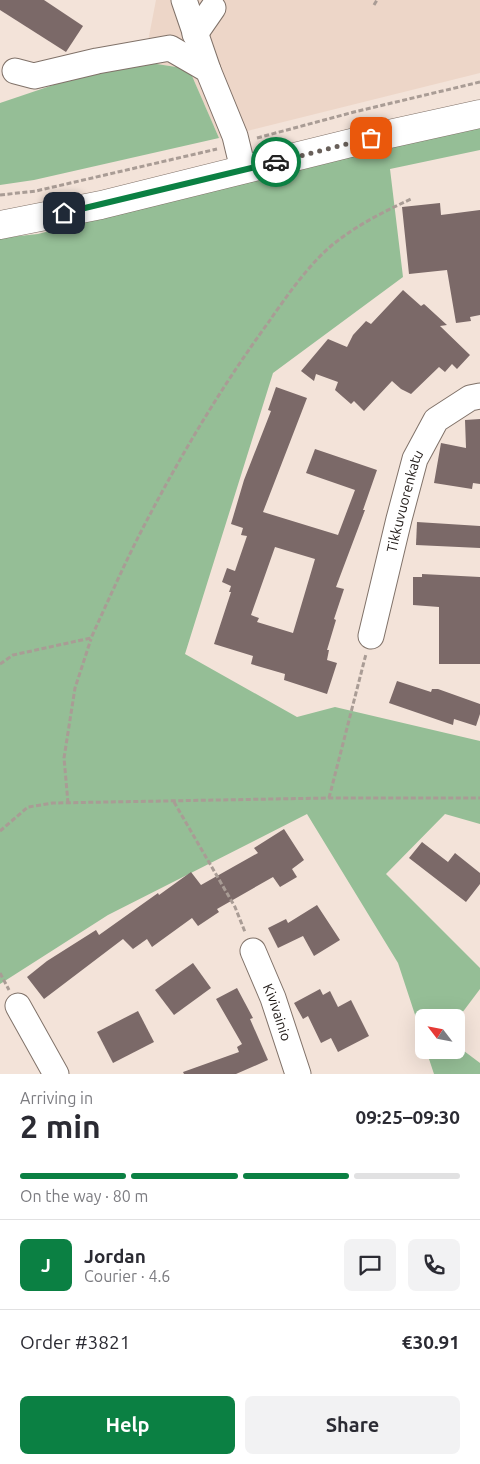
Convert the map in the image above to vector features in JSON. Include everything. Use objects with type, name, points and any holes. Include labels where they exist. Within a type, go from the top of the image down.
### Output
[{"type":"main road","points":[[0,225],[101,205],[371,138],[480,114]]},
{"type":"street","points":[[184,0],[208,70],[235,136],[243,170]]},
{"type":"street","points":[[195,34],[213,8]]},
{"type":"street","points":[[15,71],[34,76],[97,61],[170,48],[208,70]]},
{"type":"street","name":"Tikkuvuorenkatu","points":[[371,636],[399,519],[416,459],[436,420],[470,398],[480,396]]},
{"type":"street","name":"Kivivainio","points":[[254,951],[298,1074]]},
{"type":"street","points":[[18,1006],[56,1074]]},
{"type":"path","points":[[374,5],[376,0]]},
{"type":"path","points":[[68,803],[64,758],[76,688],[91,638],[145,523],[198,427],[238,364],[309,268],[334,242],[376,215],[411,199]]},
{"type":"path","points":[[330,798],[371,636]]},
{"type":"path","points":[[0,664],[13,655],[91,638]]},
{"type":"path","points":[[0,830],[28,807],[53,803],[330,798],[480,798]]},
{"type":"path","points":[[174,802],[235,907],[254,951]]},
{"type":"shaded area","points":[[156,0],[480,0],[480,73],[219,138],[189,69],[144,62]]},
{"type":"green space","points":[[144,62],[189,69],[219,138],[34,180],[0,185],[0,103],[74,78]]},
{"type":"green space","points":[[480,124],[480,150],[390,169],[403,277],[273,373],[185,654],[297,717],[335,707],[480,741],[480,824],[445,814],[386,874],[480,968],[480,989],[465,1009],[415,1009],[415,1015],[398,963],[307,814],[108,915],[0,984],[0,238],[38,234],[156,203]]},
{"type":"green space","points":[[465,1052],[480,1063],[480,1074],[434,1074],[429,1059],[465,1059]]},
{"type":"building","points":[[0,0],[44,0],[83,26],[66,52],[0,10]]},
{"type":"building","points":[[440,203],[441,215],[480,210],[480,315],[470,317],[471,321],[456,323],[447,270],[409,274],[402,207]]},
{"type":"building","points":[[403,290],[421,306],[424,304],[447,325],[440,326],[470,355],[457,369],[452,364],[445,372],[439,367],[411,394],[401,389],[392,381],[364,411],[354,401],[351,404],[335,390],[338,382],[316,374],[314,381],[301,371],[328,339],[347,347],[353,335],[366,321],[371,324]]},
{"type":"building","points":[[276,387],[307,398],[263,512],[338,535],[355,490],[306,473],[315,449],[377,470],[363,510],[365,510],[336,587],[344,589],[334,619],[336,620],[327,650],[329,650],[327,660],[337,663],[327,694],[284,680],[285,674],[251,664],[253,656],[214,644],[231,592],[229,592],[231,586],[222,582],[227,568],[235,571],[247,536],[241,535],[243,528],[231,524],[244,480],[271,411],[268,410]],"holes":[[[275,547],[315,559],[293,633],[257,622],[259,618],[251,615]]]},
{"type":"building","points":[[480,419],[480,484],[473,483],[472,489],[434,483],[441,443],[466,448],[465,420]]},
{"type":"building","points":[[417,522],[480,526],[480,548],[416,545]]},
{"type":"building","points":[[422,574],[480,577],[480,664],[439,664],[439,607],[413,605],[413,577],[422,577]]},
{"type":"building","points":[[397,681],[431,692],[432,689],[438,689],[480,704],[480,714],[476,726],[454,719],[453,725],[389,703]]},
{"type":"building","points":[[284,829],[304,860],[292,869],[297,877],[280,887],[273,877],[217,909],[219,912],[198,926],[192,918],[152,947],[147,939],[133,949],[123,939],[44,999],[27,977],[47,961],[96,930],[99,935],[191,872],[201,885],[258,853],[254,848]]},
{"type":"building","points":[[422,842],[448,862],[455,853],[480,873],[480,884],[466,902],[409,858]]},
{"type":"building","points":[[317,905],[340,940],[314,956],[303,936],[278,948],[268,928],[286,919],[288,923]]},
{"type":"building","points":[[193,963],[211,988],[174,1015],[155,990]]},
{"type":"building","points":[[237,988],[253,1018],[250,1019],[268,1060],[236,1074],[184,1074],[183,1072],[239,1052],[237,1047],[242,1044],[216,999]]},
{"type":"building","points":[[320,989],[323,995],[330,991],[338,1007],[351,1000],[369,1036],[338,1052],[331,1038],[321,1043],[308,1016],[303,1019],[294,1003]]},
{"type":"building","points":[[138,1011],[154,1042],[113,1063],[97,1032]]},
{"type":"way so far","points":[[276,162],[371,138]]},
{"type":"route","points":[[64,213],[276,162]]}]
